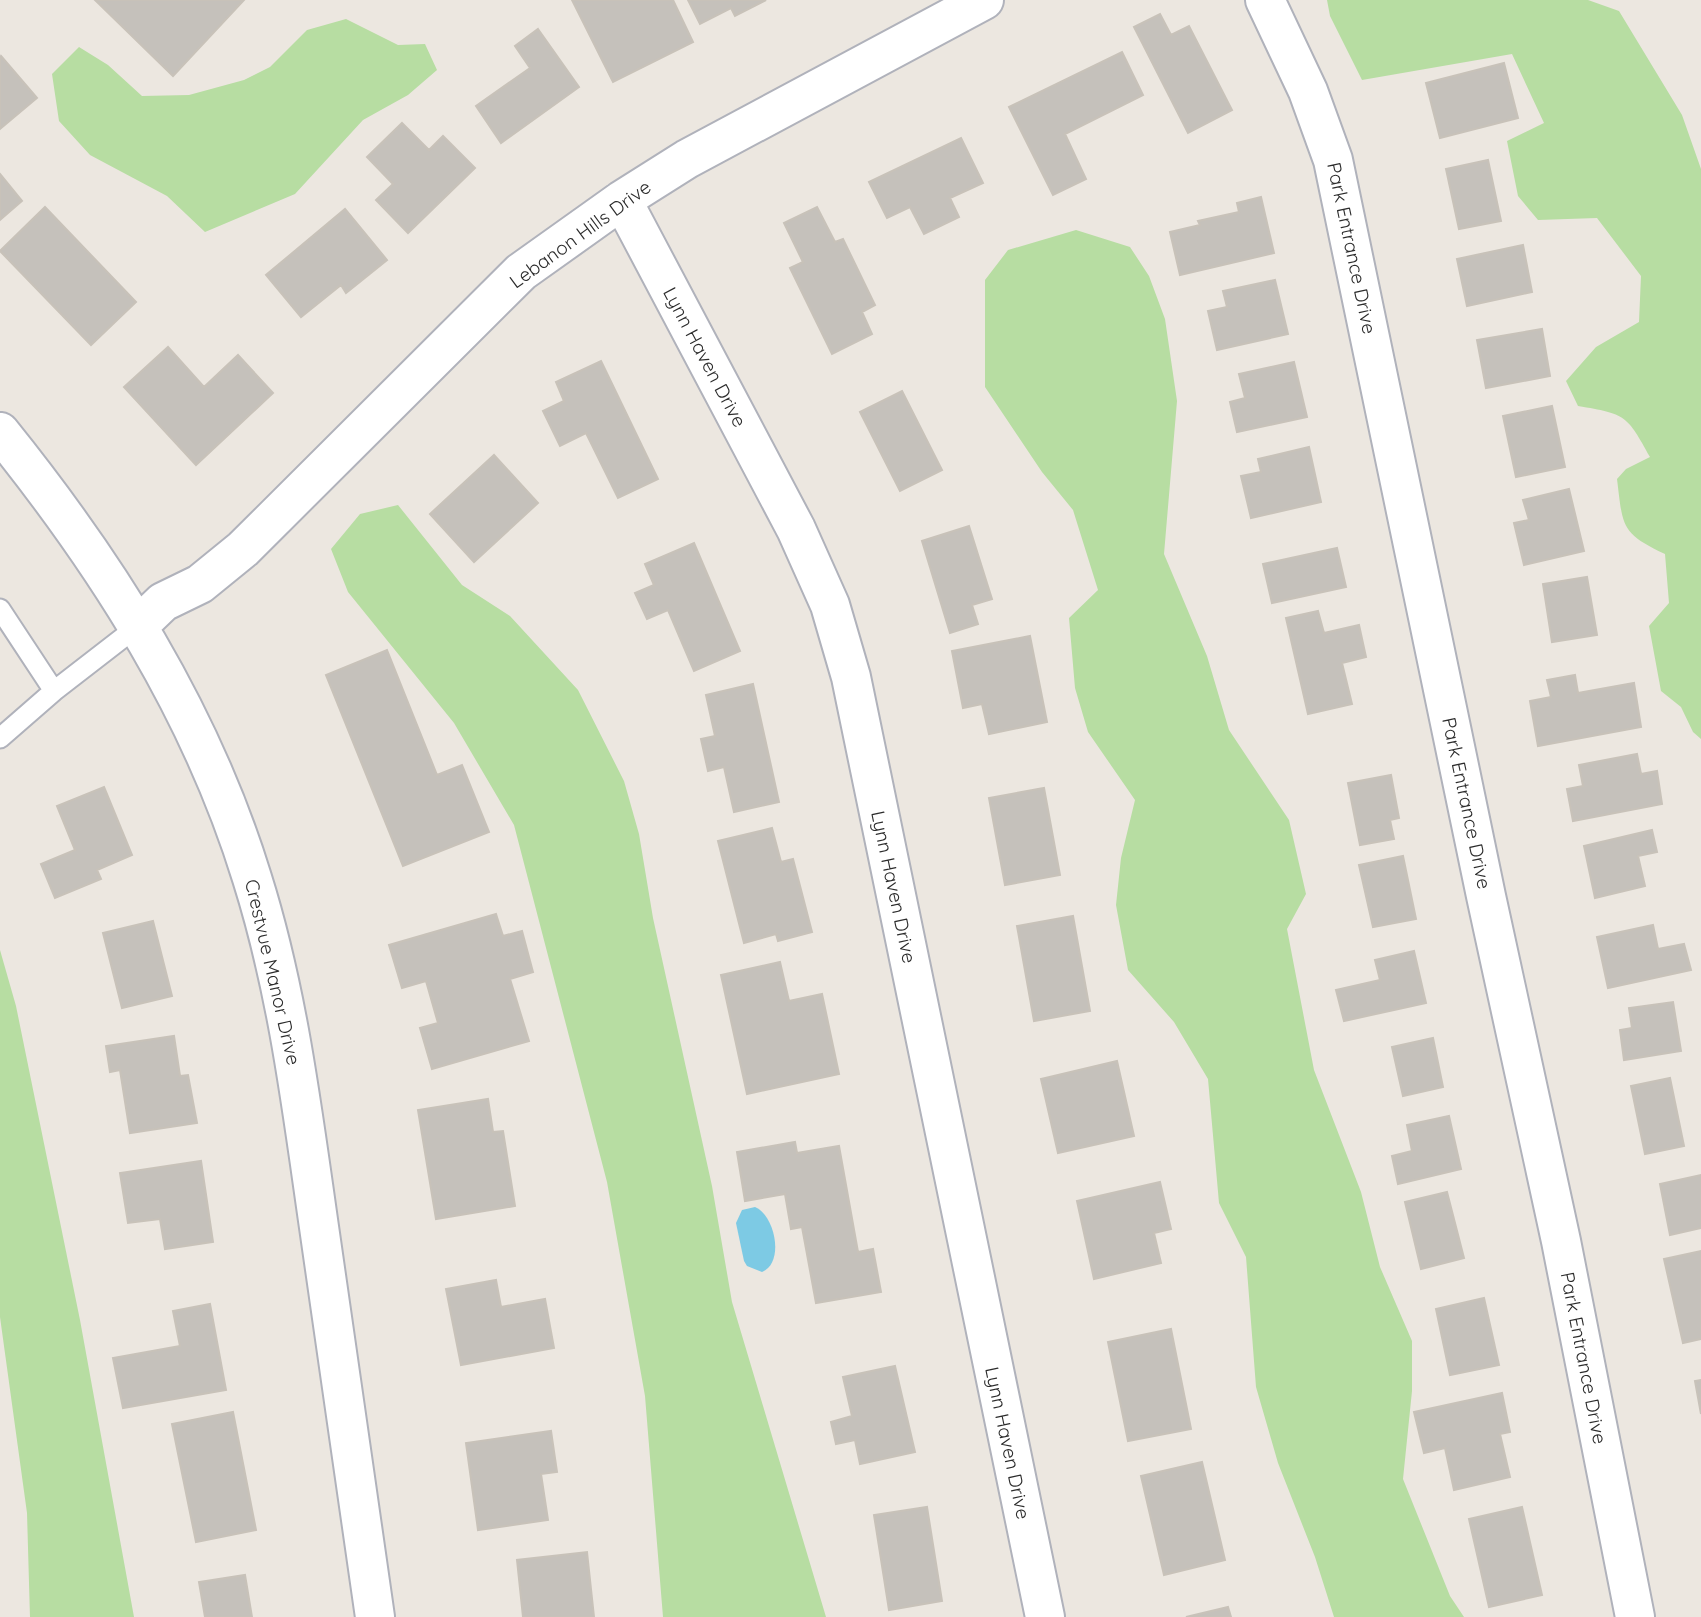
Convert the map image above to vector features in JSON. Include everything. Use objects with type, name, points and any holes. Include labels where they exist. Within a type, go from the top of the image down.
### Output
[{"type":"street","name":"Lebanon Hills Drive","points":[[138,626],[163,602],[200,584],[243,549],[521,272],[622,200],[752,121],[984,0]]},
{"type":"street","name":"Park Entrance Drive","points":[[1265,0],[1308,91],[1333,160],[1486,896],[1561,1241],[1635,1617]]},
{"type":"street","name":"Lynn Haven Drive","points":[[622,200],[796,529],[830,605],[851,677],[1045,1617]]},
{"type":"street","name":"Crestvue Manor Drive","points":[[0,432],[90,551],[138,626],[182,706],[252,876],[292,1034],[375,1617]]},
{"type":"lane","points":[[0,609],[54,691]]},
{"type":"lane","points":[[0,738],[54,691],[138,626]]},
{"type":"green space","points":[[1327,0],[1588,0],[1619,11],[1682,115],[1701,169],[1701,739],[1693,732],[1681,707],[1661,691],[1649,626],[1669,603],[1665,554],[1639,540],[1632,533],[1626,526],[1621,508],[1617,479],[1626,469],[1650,457],[1636,432],[1623,419],[1606,411],[1578,406],[1566,381],[1596,347],[1639,322],[1641,276],[1597,218],[1538,220],[1518,196],[1507,141],[1544,123],[1512,54],[1362,80],[1330,16]]},
{"type":"green space","points":[[346,19],[398,45],[425,44],[437,70],[408,95],[363,120],[295,194],[205,232],[167,196],[90,155],[59,121],[52,74],[79,47],[108,65],[142,96],[189,95],[244,80],[270,67],[307,30]]},
{"type":"green space","points":[[1076,230],[1130,247],[1149,276],[1165,319],[1177,401],[1164,554],[1207,656],[1229,730],[1289,820],[1306,894],[1287,929],[1314,1070],[1361,1192],[1380,1267],[1412,1341],[1412,1391],[1403,1479],[1450,1596],[1464,1617],[1334,1617],[1315,1557],[1278,1463],[1256,1387],[1246,1257],[1219,1203],[1208,1079],[1174,1022],[1128,970],[1116,905],[1121,858],[1135,800],[1088,732],[1075,688],[1069,618],[1098,590],[1073,510],[1042,472],[985,387],[985,280],[1008,250]]},
{"type":"green space","points":[[398,505],[462,585],[510,616],[578,690],[624,781],[639,834],[653,918],[712,1186],[732,1302],[826,1617],[663,1617],[645,1396],[607,1182],[514,825],[454,723],[348,592],[331,549],[360,514]]},
{"type":"green space","points":[[0,950],[16,1006],[80,1320],[134,1617],[30,1617],[27,1513],[0,1317]]},
{"type":"water","points":[[755,1207],[768,1219],[775,1239],[773,1259],[769,1267],[762,1272],[747,1266],[744,1261],[736,1223],[742,1210]]},
{"type":"building","points":[[95,0],[244,0],[173,76]]},
{"type":"building","points":[[572,0],[673,0],[693,42],[613,82]]},
{"type":"building","points":[[688,0],[766,0],[735,16],[731,8],[700,24]]},
{"type":"building","points":[[1160,14],[1171,35],[1189,26],[1232,110],[1188,133],[1134,27]]},
{"type":"building","points":[[538,29],[579,87],[501,143],[476,106],[530,68],[515,46]]},
{"type":"building","points":[[1122,52],[1143,95],[1065,134],[1086,179],[1053,195],[1009,107]]},
{"type":"building","points":[[1,56],[37,98],[0,129],[0,58]]},
{"type":"building","points":[[1504,63],[1518,118],[1440,138],[1426,83]]},
{"type":"building","points":[[402,123],[429,150],[443,136],[475,168],[408,233],[376,200],[393,184],[367,157]]},
{"type":"building","points":[[961,138],[983,183],[950,198],[959,217],[924,234],[910,207],[887,218],[869,182]]},
{"type":"building","points":[[1488,160],[1501,221],[1459,229],[1446,169]]},
{"type":"building","points":[[0,174],[22,201],[0,220]]},
{"type":"building","points":[[1261,197],[1274,253],[1180,275],[1170,232],[1200,225],[1198,221],[1239,212],[1237,203]]},
{"type":"building","points":[[45,207],[136,302],[91,345],[0,251]]},
{"type":"building","points":[[817,207],[835,242],[843,239],[875,305],[862,312],[872,334],[832,354],[790,268],[803,262],[784,223]]},
{"type":"building","points":[[345,209],[387,260],[346,293],[341,285],[301,317],[266,275]]},
{"type":"building","points":[[1523,245],[1532,292],[1467,306],[1457,259]]},
{"type":"building","points":[[1275,280],[1288,334],[1217,350],[1208,311],[1227,307],[1223,291]]},
{"type":"building","points":[[1542,329],[1550,376],[1486,388],[1477,340]]},
{"type":"building","points":[[168,347],[204,387],[238,355],[273,393],[196,465],[124,387]]},
{"type":"building","points":[[601,361],[658,479],[618,498],[586,433],[560,446],[543,411],[564,401],[556,382]]},
{"type":"building","points":[[1294,362],[1307,417],[1237,432],[1230,402],[1245,398],[1239,374]]},
{"type":"building","points":[[902,391],[942,470],[900,491],[860,412]]},
{"type":"building","points":[[1552,406],[1565,467],[1516,477],[1503,416]]},
{"type":"building","points":[[1309,447],[1321,502],[1251,518],[1241,476],[1261,472],[1258,459]]},
{"type":"building","points":[[494,455],[538,503],[474,562],[430,514]]},
{"type":"building","points":[[1569,489],[1584,551],[1524,565],[1514,523],[1529,520],[1523,500]]},
{"type":"building","points":[[969,526],[992,599],[972,605],[978,624],[950,633],[922,541]]},
{"type":"building","points":[[694,543],[740,651],[694,671],[668,610],[647,619],[635,593],[654,585],[645,564]]},
{"type":"building","points":[[1337,548],[1346,587],[1272,603],[1263,564]]},
{"type":"building","points":[[1587,577],[1597,635],[1552,642],[1543,584]]},
{"type":"building","points":[[1318,611],[1324,633],[1359,625],[1366,657],[1342,663],[1352,704],[1308,714],[1286,618]]},
{"type":"building","points":[[1030,636],[1047,722],[989,734],[982,704],[963,708],[952,651]]},
{"type":"building","points":[[387,650],[437,775],[462,765],[489,832],[403,866],[326,675]]},
{"type":"building","points":[[1575,675],[1578,693],[1634,683],[1641,727],[1538,746],[1530,701],[1551,697],[1547,680]]},
{"type":"building","points":[[753,684],[779,802],[734,812],[724,767],[708,771],[701,739],[715,736],[706,695]]},
{"type":"building","points":[[1637,754],[1641,774],[1657,771],[1662,804],[1573,821],[1567,789],[1583,786],[1579,765]]},
{"type":"building","points":[[1391,775],[1399,818],[1390,820],[1394,839],[1360,845],[1348,783]]},
{"type":"building","points":[[104,787],[132,855],[97,870],[101,879],[55,898],[41,864],[75,850],[57,806]]},
{"type":"building","points":[[1044,788],[1060,875],[1005,885],[989,798]]},
{"type":"building","points":[[772,828],[781,862],[793,859],[812,932],[778,941],[776,934],[744,943],[718,841]]},
{"type":"building","points":[[1652,830],[1657,852],[1638,856],[1645,886],[1595,898],[1584,846]]},
{"type":"building","points":[[1403,856],[1416,919],[1373,927],[1359,865]]},
{"type":"building","points":[[496,914],[503,936],[522,931],[533,972],[510,979],[529,1041],[432,1069],[420,1028],[438,1023],[426,981],[402,988],[389,945]]},
{"type":"building","points":[[1073,916],[1090,1011],[1034,1021],[1017,926]]},
{"type":"building","points":[[153,921],[172,996],[122,1008],[103,933]]},
{"type":"building","points":[[1653,925],[1658,949],[1684,944],[1691,970],[1608,988],[1597,937]]},
{"type":"building","points":[[1414,951],[1426,1003],[1344,1021],[1336,990],[1380,980],[1375,960]]},
{"type":"building","points":[[780,962],[789,1001],[822,994],[839,1074],[747,1094],[721,975]]},
{"type":"building","points":[[1673,1002],[1681,1051],[1624,1060],[1620,1030],[1632,1028],[1629,1008]]},
{"type":"building","points":[[174,1036],[180,1076],[188,1075],[197,1123],[130,1133],[120,1070],[110,1072],[106,1046]]},
{"type":"building","points":[[1433,1038],[1443,1087],[1403,1096],[1392,1047]]},
{"type":"building","points":[[1117,1061],[1134,1136],[1058,1153],[1041,1079]]},
{"type":"building","points":[[1670,1078],[1684,1146],[1645,1154],[1631,1086]]},
{"type":"building","points":[[488,1099],[493,1132],[503,1131],[515,1206],[436,1219],[418,1110]]},
{"type":"building","points":[[1449,1116],[1461,1169],[1398,1184],[1392,1156],[1412,1151],[1407,1125]]},
{"type":"building","points":[[795,1142],[797,1153],[839,1146],[858,1252],[873,1249],[881,1292],[816,1303],[802,1227],[791,1229],[785,1194],[745,1201],[737,1152]]},
{"type":"building","points":[[201,1161],[213,1242],[165,1249],[160,1219],[128,1223],[120,1173]]},
{"type":"building","points":[[1701,1175],[1701,1228],[1670,1235],[1660,1184]]},
{"type":"building","points":[[1160,1182],[1171,1229],[1154,1233],[1161,1263],[1094,1279],[1077,1201]]},
{"type":"building","points":[[1447,1192],[1464,1258],[1421,1269],[1405,1202]]},
{"type":"building","points":[[1701,1251],[1701,1339],[1683,1343],[1664,1259]]},
{"type":"building","points":[[496,1280],[501,1307],[545,1299],[554,1348],[461,1365],[446,1289]]},
{"type":"building","points":[[1484,1298],[1499,1365],[1450,1375],[1436,1309]]},
{"type":"building","points":[[210,1304],[226,1390],[123,1408],[113,1358],[180,1346],[173,1311]]},
{"type":"building","points":[[1171,1329],[1191,1429],[1128,1441],[1108,1342]]},
{"type":"building","points":[[895,1366],[915,1452],[860,1464],[855,1440],[836,1444],[831,1422],[852,1416],[843,1377]]},
{"type":"building","points":[[1701,1380],[1701,1414],[1695,1381]]},
{"type":"building","points":[[1502,1393],[1510,1432],[1500,1434],[1510,1477],[1454,1490],[1445,1448],[1424,1453],[1414,1412]]},
{"type":"building","points":[[233,1412],[256,1530],[196,1542],[172,1424]]},
{"type":"building","points":[[551,1431],[557,1472],[541,1474],[548,1520],[478,1530],[466,1443]]},
{"type":"building","points":[[1202,1462],[1225,1560],[1164,1575],[1141,1476]]},
{"type":"building","points":[[927,1507],[942,1601],[889,1610],[874,1515]]},
{"type":"building","points":[[1522,1507],[1542,1595],[1489,1607],[1469,1519]]},
{"type":"building","points":[[587,1552],[594,1617],[523,1617],[517,1560]]},
{"type":"building","points":[[245,1575],[252,1617],[205,1617],[199,1582]]},
{"type":"building","points":[[1228,1607],[1231,1617],[1186,1617]]}]
